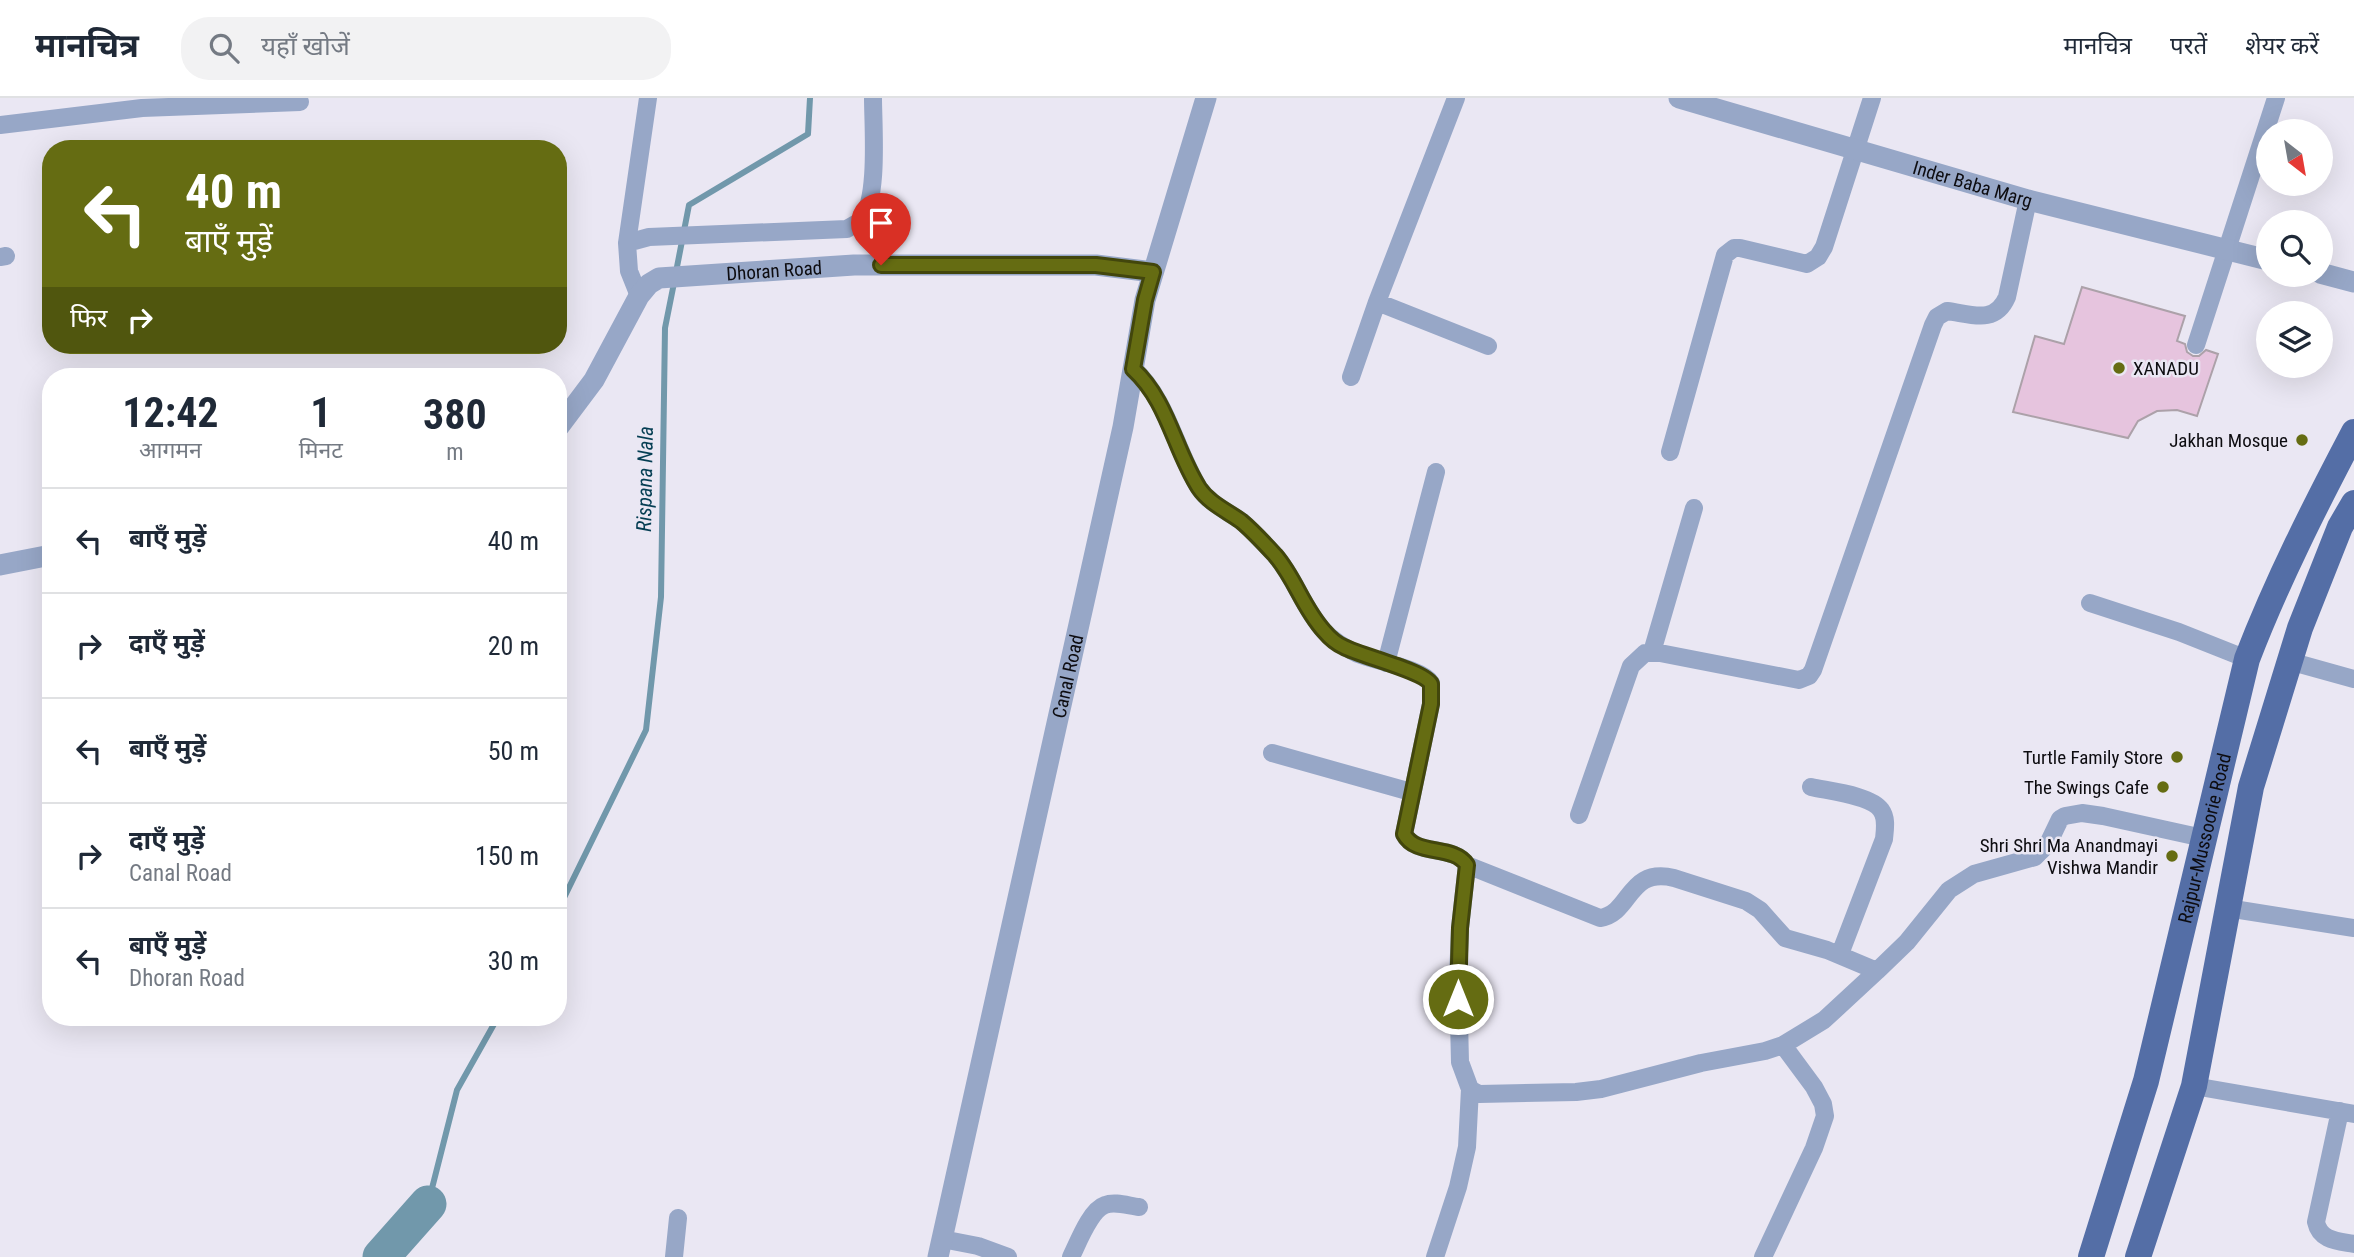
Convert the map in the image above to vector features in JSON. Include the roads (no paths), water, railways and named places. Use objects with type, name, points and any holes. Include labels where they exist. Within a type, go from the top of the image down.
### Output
[{"type":"main road","name":"Rajpur-Mussoorie Road","points":[[2091,1257],[2146,1081],[2247,659],[2326,486],[2354,432]]},
{"type":"main road","name":"Rajpur-Mussoorie Road","points":[[2138,1257],[2194,1086],[2251,787],[2289,661],[2347,529],[2354,503]]},
{"type":"street","points":[[639,296],[629,271],[627,243],[648,98]]},
{"type":"street","points":[[627,243],[649,237],[847,229],[861,220],[870,202],[873,98]]},
{"type":"street","name":"Canal Road","points":[[940,1248],[1123,427],[1145,300],[1206,98]]},
{"type":"street","points":[[1351,377],[1456,98]]},
{"type":"street","name":"Inder Baba Marg","points":[[1679,98],[2028,200],[2256,257]]},
{"type":"street","points":[[1670,452],[1726,255],[1734,248],[1740,248],[1807,264],[1818,257],[1824,247],[1872,98]]},
{"type":"street","points":[[2196,345],[2276,98]]},
{"type":"street","points":[[0,125],[142,108],[300,102]]},
{"type":"street","points":[[1579,815],[1631,666],[1638,658],[1652,652],[1799,680],[1809,676],[1933,325],[1937,317],[1947,311],[1989,316],[2003,306],[2028,200]]},
{"type":"street","name":"Dhoran Road","points":[[567,416],[594,380],[639,296],[649,284],[659,278],[854,265],[1096,265],[1153,272]]},
{"type":"street","points":[[2333,276],[2354,282]]},
{"type":"street","points":[[1377,302],[1488,346]]},
{"type":"street","points":[[1133,369],[1146,380],[1155,394],[1181,455],[1202,492],[1257,535],[1289,574],[1312,617],[1324,631],[1341,646],[1423,675],[1431,684],[1431,704],[1405,825],[1406,838],[1414,845],[1461,859],[1467,865],[1600,918],[1615,911],[1637,885],[1648,877],[1674,878],[1746,901],[1760,910],[1785,938],[1840,954],[1877,971]]},
{"type":"street","points":[[1386,663],[1436,472]]},
{"type":"street","points":[[1652,652],[1694,508]]},
{"type":"street","points":[[0,565],[42,557]]},
{"type":"street","points":[[2090,603],[2179,632],[2247,659]]},
{"type":"street","points":[[2289,661],[2354,679]]},
{"type":"street","points":[[1272,753],[1411,792]]},
{"type":"street","points":[[1811,787],[1875,804],[1881,809],[1885,820],[1884,838],[1840,954]]},
{"type":"street","points":[[1470,1089],[1488,1096],[1601,1089],[1783,1045],[1824,1020],[1877,971],[1907,942],[1949,890],[1974,874],[2035,857],[2048,844],[2060,819],[2065,816],[2082,813],[2103,816],[2203,838]]},
{"type":"street","points":[[1435,1257],[1458,1187],[1467,1147],[1470,1089],[1460,1062],[1458,978],[1467,865]]},
{"type":"street","points":[[2227,908],[2354,928]]},
{"type":"street","points":[[1763,1257],[1814,1148],[1825,1116],[1823,1104],[1814,1087],[1783,1045]]},
{"type":"street","points":[[2194,1086],[2347,1112],[2316,1222],[2320,1233],[2327,1238],[2354,1244]]},
{"type":"street","points":[[1071,1257],[1092,1215],[1101,1206],[1111,1204],[1139,1207]]},
{"type":"street","points":[[674,1257],[678,1218]]},
{"type":"street","points":[[940,1248],[978,1246],[1008,1257]]},
{"type":"waterway","name":"Rispana Nala","points":[[676,272],[689,205],[808,134],[810,98]]},
{"type":"waterway","name":"Rispana Nala","points":[[567,892],[646,730],[661,597],[665,328],[674,283]]},
{"type":"waterway","name":"Rispana Nala","points":[[428,1204],[457,1090],[493,1026]]},
{"type":"waterway","points":[[381,1257],[428,1204]]},
{"type":"place","name":"XANADU","points":[[2119,368]]},
{"type":"place","name":"Jakhan Mosque","points":[[2302,440]]},
{"type":"place","name":"Turtle Family Store","points":[[2177,757]]},
{"type":"place","name":"The Swings Cafe","points":[[2163,787]]},
{"type":"place","name":"Shri Shri Ma Anandmayi Vishwa Mandir","points":[[2172,856]]}]
